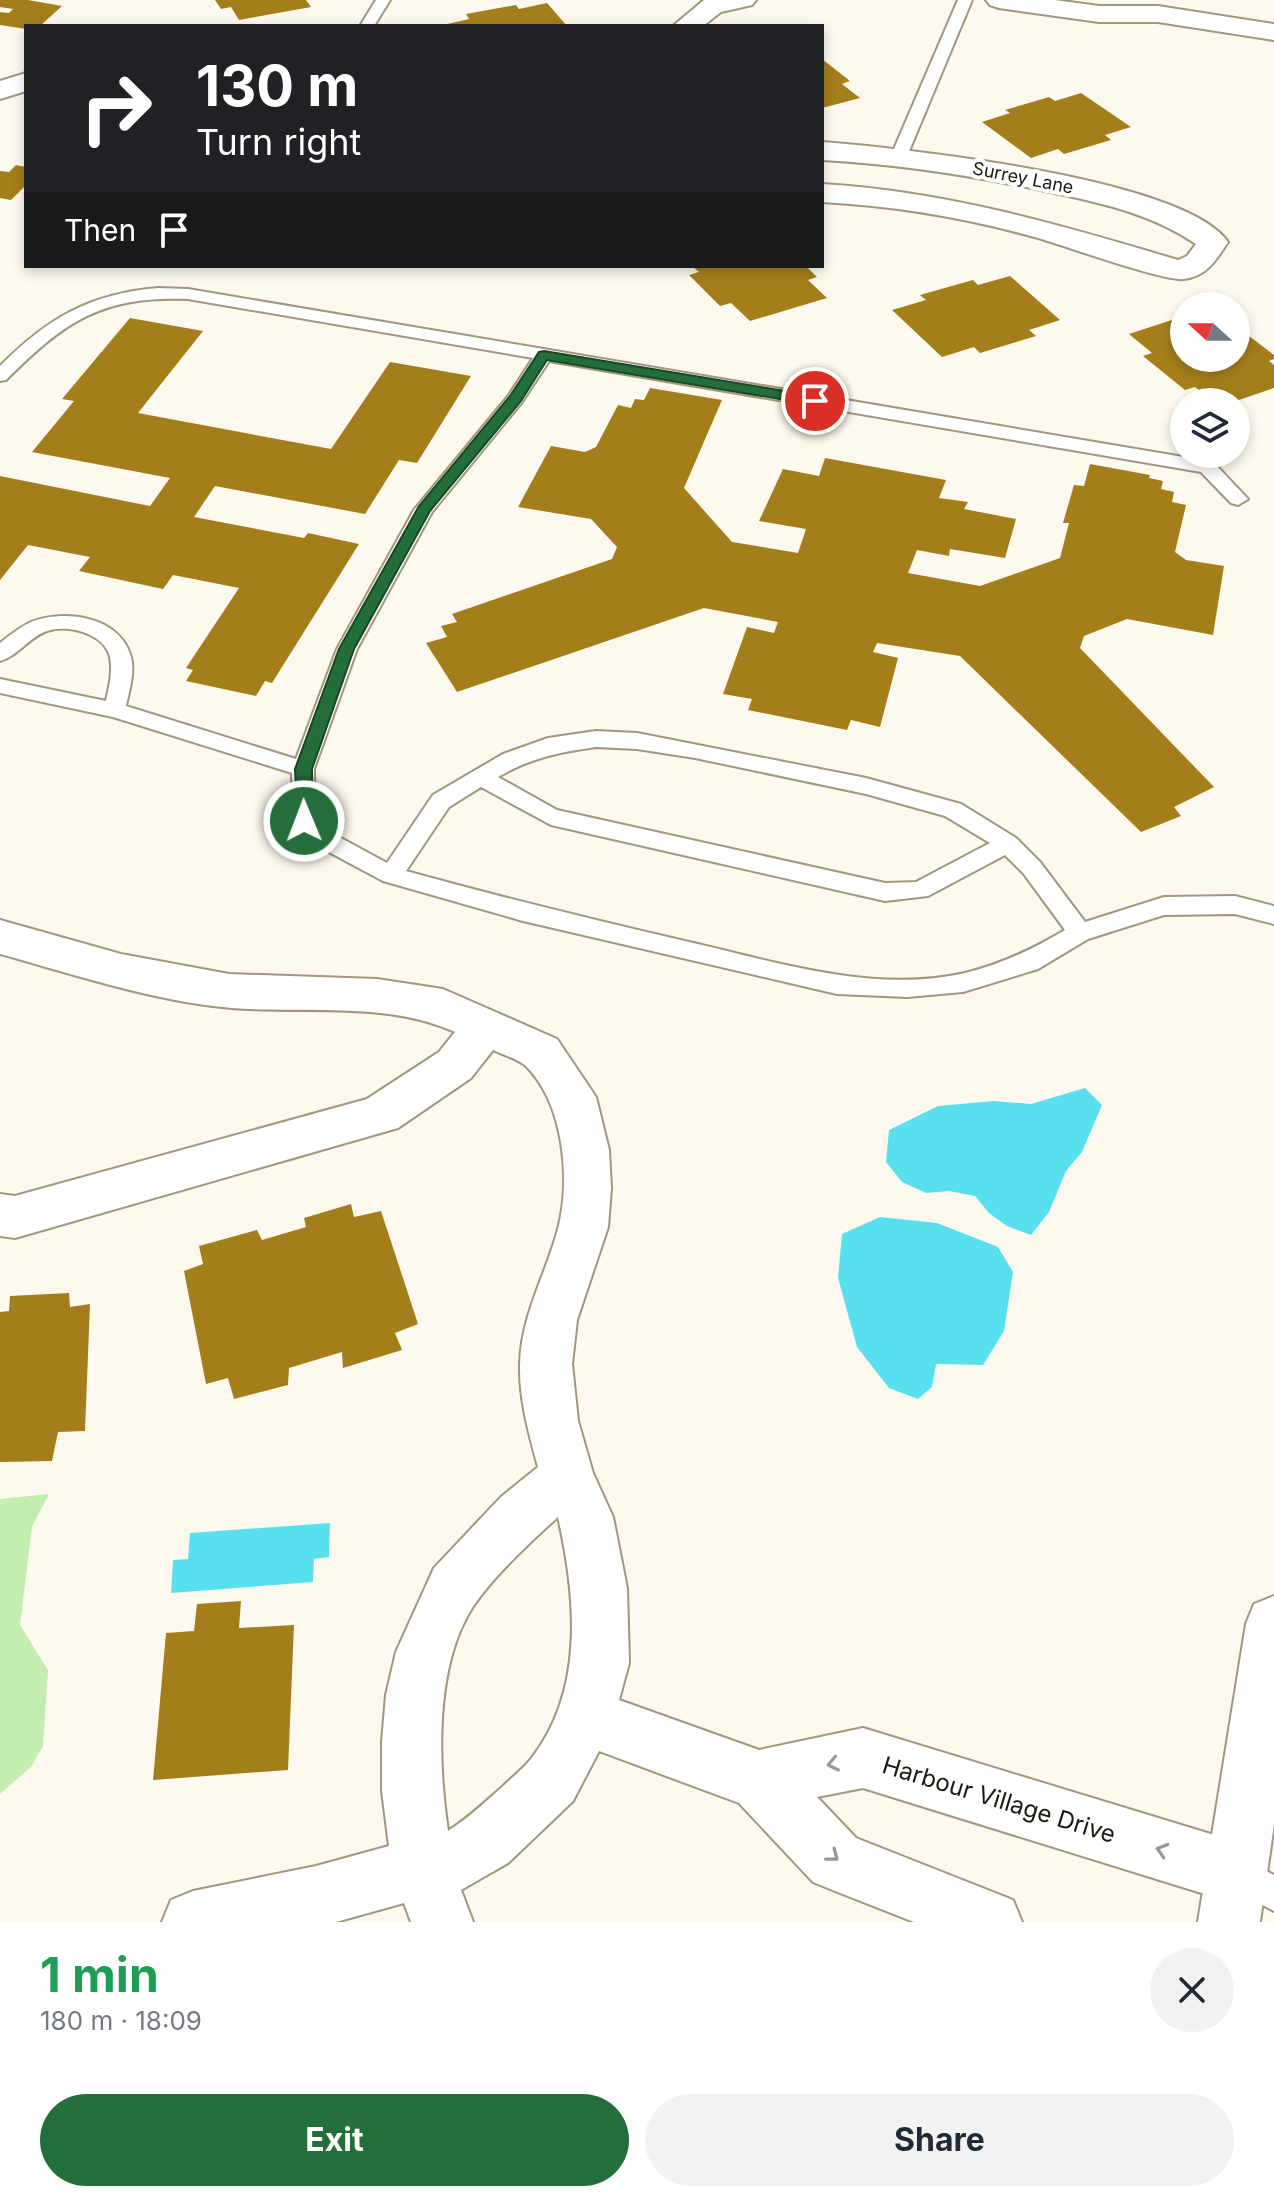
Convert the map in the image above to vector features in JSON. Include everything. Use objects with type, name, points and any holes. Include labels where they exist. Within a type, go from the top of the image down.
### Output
[{"type":"street","points":[[688,24],[713,3],[743,0]]},
{"type":"street","points":[[999,0],[1102,7],[1274,32]]},
{"type":"street","points":[[1102,7],[1154,31],[1274,49]]},
{"type":"street","points":[[0,91],[24,82]]},
{"type":"street","name":"Surrey Lane","points":[[824,151],[899,156],[972,167],[1122,198],[1179,219],[1213,242],[1198,263],[1180,271],[1032,226],[940,204],[867,194],[824,193]]},
{"type":"street","points":[[0,937],[121,971],[229,991],[377,996],[443,1007],[541,1052],[573,1097],[585,1150],[587,1188],[583,1227],[552,1320],[546,1364],[552,1421],[567,1476],[586,1517],[599,1588],[600,1663],[586,1717],[552,1780],[487,1842],[452,1863],[422,1867],[316,1897],[193,1922]]},
{"type":"street","points":[[0,1215],[15,1217],[381,1114],[455,1065],[485,1027]]},
{"type":"street","points":[[442,1922],[422,1867],[412,1791],[411,1742],[415,1695],[425,1652],[454,1587],[520,1515],[567,1476]]},
{"type":"street","points":[[1247,1896],[1274,1624]]},
{"type":"street","points":[[586,1717],[759,1780],[835,1860],[991,1922]]},
{"type":"street","name":"Harbour Village Drive","points":[[759,1780],[863,1758],[1247,1896]]},
{"type":"lane","points":[[368,24],[383,0]]},
{"type":"lane","points":[[899,156],[965,0]]},
{"type":"lane","points":[[0,376],[65,317],[95,303],[131,293],[162,292],[1207,467],[1238,499]]},
{"type":"lane","points":[[544,355],[516,398],[424,510],[347,649],[303,769],[304,821],[320,837],[391,875],[523,912],[837,985],[907,988],[963,983],[1030,962],[1080,933],[1164,906],[1235,905],[1274,915]]},
{"type":"lane","points":[[0,654],[41,626],[68,623],[106,634],[120,653],[121,677],[115,710]]},
{"type":"lane","points":[[0,686],[115,710],[303,769]]},
{"type":"lane","points":[[391,875],[441,801],[511,759],[548,746],[596,739],[637,741],[866,786],[953,810],[1008,844],[1032,868],[1080,933]]},
{"type":"lane","points":[[481,777],[551,817],[885,892],[920,890],[1008,844]]},
{"type":"green space","points":[[49,1494],[32,1527],[20,1625],[48,1670],[43,1746],[31,1767],[0,1794],[0,1499]]},
{"type":"water","points":[[1085,1088],[1102,1105],[1082,1152],[1066,1171],[1049,1212],[1031,1235],[1007,1226],[989,1213],[975,1196],[949,1191],[926,1193],[902,1182],[886,1162],[889,1130],[938,1106],[994,1101],[1031,1104]]},
{"type":"water","points":[[880,1217],[937,1223],[998,1247],[1013,1272],[1004,1331],[983,1365],[936,1364],[932,1387],[918,1399],[889,1388],[857,1347],[838,1278],[842,1234]]},
{"type":"water","points":[[330,1523],[329,1557],[314,1559],[313,1582],[171,1593],[173,1560],[188,1559],[190,1533]]},
{"type":"building","points":[[0,0],[28,0],[62,6],[42,24],[24,24],[24,29],[0,25],[0,12],[9,13],[13,9],[0,7]]},
{"type":"building","points":[[215,0],[306,0],[311,7],[239,20],[231,7],[221,9]]},
{"type":"building","points":[[547,3],[565,24],[448,24],[469,19],[466,14],[516,5],[519,9]]},
{"type":"building","points":[[824,61],[850,81],[842,84],[860,98],[824,107]]},
{"type":"building","points":[[1081,93],[1131,127],[1105,135],[1111,140],[1064,154],[1058,149],[1031,158],[982,122],[1010,113],[1005,110],[1049,97],[1055,101]]},
{"type":"building","points":[[16,165],[24,167],[24,187],[11,200],[0,198],[0,171],[9,172]]},
{"type":"building","points":[[694,268],[808,268],[817,277],[808,280],[827,298],[750,321],[731,303],[720,306],[689,275],[699,272]]},
{"type":"building","points":[[1010,276],[1060,320],[1029,330],[1036,336],[980,353],[974,347],[942,357],[892,310],[926,300],[920,295],[973,280],[978,285]]},
{"type":"building","points":[[130,318],[203,331],[138,413],[331,449],[390,362],[471,376],[417,463],[399,460],[365,514],[215,486],[194,517],[304,538],[308,533],[359,544],[272,683],[265,681],[256,696],[186,681],[193,670],[186,668],[239,588],[173,575],[163,589],[79,571],[90,557],[28,545],[0,580],[0,476],[150,506],[170,478],[32,452],[74,401],[62,399]]},
{"type":"building","points":[[1170,321],[1170,372],[1250,372],[1250,337],[1274,355],[1274,359],[1269,361],[1274,365],[1274,388],[1250,396],[1250,388],[1183,388],[1143,356],[1152,353],[1129,334]]},
{"type":"building","points":[[650,388],[722,400],[684,488],[732,542],[798,553],[806,529],[759,521],[783,469],[819,476],[825,458],[946,480],[939,498],[968,502],[964,509],[1016,519],[1005,558],[950,549],[949,556],[917,550],[908,573],[980,586],[1060,558],[1069,523],[1063,523],[1074,485],[1084,486],[1090,464],[1150,475],[1149,478],[1163,481],[1161,489],[1174,492],[1172,502],[1186,505],[1175,552],[1186,560],[1224,566],[1213,635],[1127,619],[1084,636],[1080,648],[1214,787],[1174,807],[1181,816],[1141,832],[960,656],[877,643],[873,652],[898,658],[880,727],[851,720],[847,730],[748,710],[752,699],[723,694],[747,627],[774,633],[778,622],[704,608],[457,692],[426,643],[447,637],[441,626],[457,622],[452,614],[612,559],[617,547],[591,519],[518,507],[551,446],[585,452],[596,447],[618,405],[631,408],[635,399],[644,400]]},
{"type":"building","points":[[351,1204],[354,1217],[381,1211],[418,1324],[395,1333],[402,1350],[343,1368],[342,1352],[289,1368],[288,1385],[234,1399],[228,1378],[206,1384],[184,1271],[203,1264],[199,1246],[257,1230],[262,1240],[306,1227],[304,1218]]},
{"type":"building","points":[[69,1293],[70,1307],[90,1304],[85,1431],[58,1432],[52,1461],[0,1462],[0,1312],[9,1311],[10,1296]]},
{"type":"building","points":[[241,1601],[239,1628],[294,1625],[288,1770],[153,1780],[166,1633],[194,1631],[197,1604]]},
{"type":"route","points":[[304,821],[303,769],[347,649],[424,510],[516,398],[544,355],[815,401]]}]
